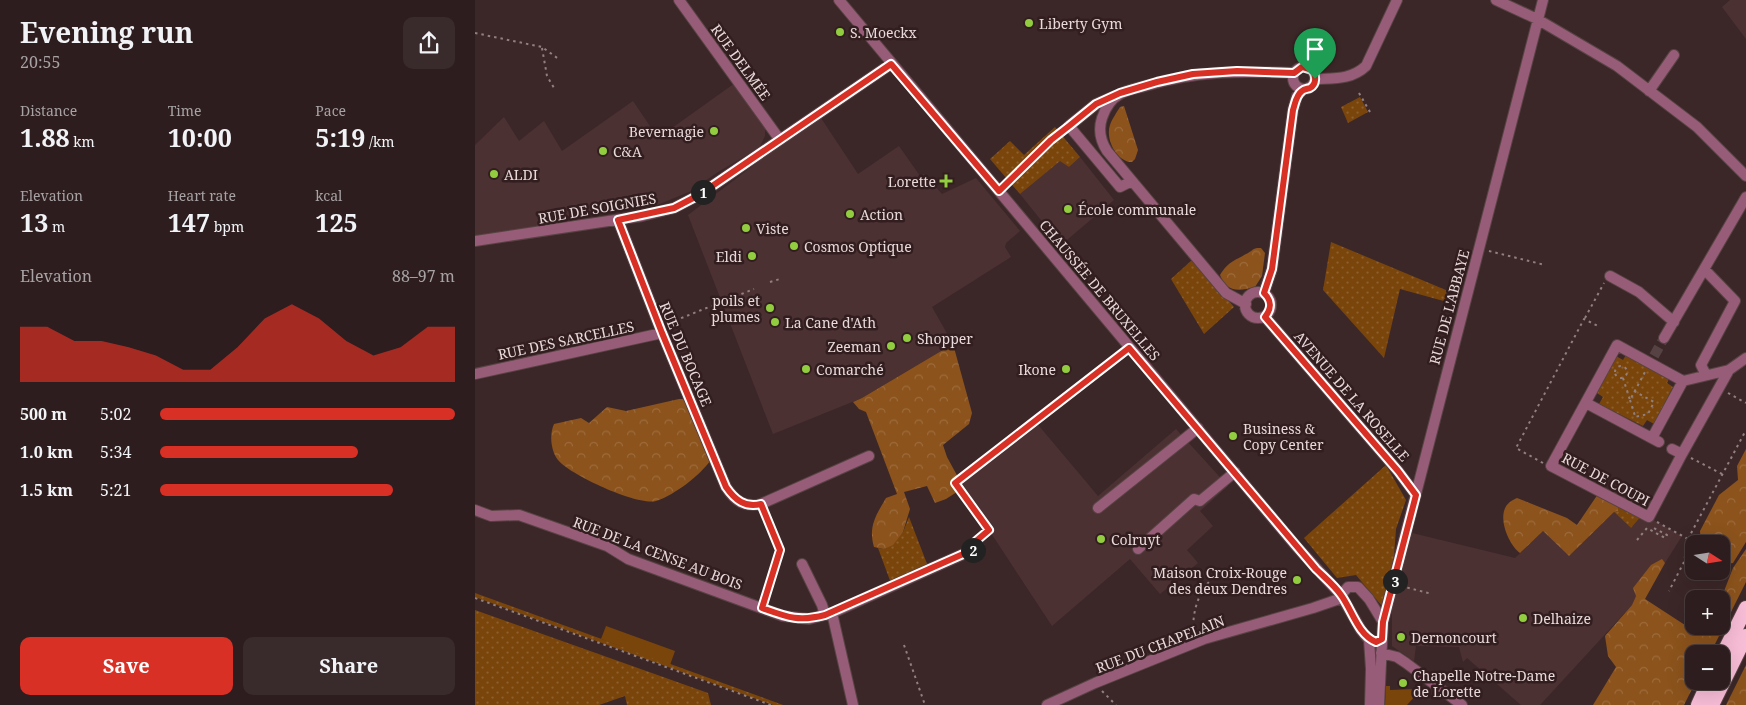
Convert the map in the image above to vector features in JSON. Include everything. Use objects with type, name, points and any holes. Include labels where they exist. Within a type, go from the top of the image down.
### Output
[{"type":"highway","points":[[1728,645],[1746,608]]},
{"type":"highway","points":[[1712,705],[1746,636]]},
{"type":"highway","points":[[1697,705],[1704,690]]},
{"type":"street","name":"RUE DELMÉE","points":[[679,0],[780,140]]},
{"type":"street","name":"CHAUSSÉE DE BRUXELLES","points":[[839,0],[1129,348],[1316,569],[1342,597],[1369,640]]},
{"type":"street","points":[[1315,79],[1352,76],[1366,66],[1397,0]]},
{"type":"street","points":[[1495,0],[1537,19],[1617,66],[1697,127],[1746,176]]},
{"type":"street","name":"RUE DE L'ABBAYE","points":[[1383,622],[1543,0]]},
{"type":"street","points":[[1649,91],[1674,55]]},
{"type":"street","name":"RUE DE SOIGNIES","points":[[475,241],[618,220],[674,208],[699,195],[891,64]]},
{"type":"street","points":[[1264,293],[1272,269],[1293,110],[1297,96],[1303,89],[1313,86],[1315,79],[1314,72],[1309,68],[1299,68],[1294,73],[1294,84],[1303,89]]},
{"type":"street","points":[[1132,181],[1120,187],[1069,126],[1096,104],[1120,93],[1193,74],[1237,71],[1294,73]]},
{"type":"street","points":[[1120,93],[1106,108],[1100,126],[1100,135],[1107,151],[1226,293],[1246,304],[1251,295],[1256,292],[1264,293],[1269,298],[1271,303],[1270,310],[1265,317]]},
{"type":"street","points":[[1664,338],[1746,197]]},
{"type":"street","name":"RUE DU BOCAGE","points":[[618,220],[726,487],[736,500],[742,503],[749,505],[761,504]]},
{"type":"street","points":[[1704,269],[1735,301],[1701,365],[1706,375]]},
{"type":"street","points":[[1610,276],[1639,292],[1674,322]]},
{"type":"street","name":"AVENUE DE LA ROSELLE","points":[[1246,304],[1250,315],[1257,318],[1265,317],[1416,495]]},
{"type":"street","name":"RUE DES SARCELLES","points":[[475,374],[661,330]]},
{"type":"street","name":"RUE DE COUPI","points":[[1729,370],[1677,451],[1649,522],[1551,466],[1617,345],[1652,360],[1683,381],[1729,370],[1746,358]]},
{"type":"street","points":[[1586,403],[1656,440],[1683,381]]},
{"type":"street","points":[[1098,508],[1198,428]]},
{"type":"street","points":[[761,504],[869,456]]},
{"type":"street","points":[[1138,549],[1194,498],[1200,501],[1235,472]]},
{"type":"street","name":"RUE DE LA CENSE AU BOIS","points":[[475,510],[491,516],[519,515],[607,546],[629,559],[783,616],[800,619],[809,619],[828,614],[979,547]]},
{"type":"street","points":[[802,564],[828,614],[853,705]]},
{"type":"street","points":[[1342,597],[1348,587],[1358,587],[1369,599],[1383,622],[1379,705]]},
{"type":"street","name":"RUE DU CHAPELAIN","points":[[1047,705],[1095,683],[1197,642],[1342,597]]},
{"type":"street","points":[[1370,705],[1371,669],[1369,640],[1376,642],[1382,639]]},
{"type":"street","points":[[1381,653],[1401,660],[1462,705]]},
{"type":"path","points":[[475,33],[542,48],[560,60]]},
{"type":"path","points":[[542,48],[547,76],[554,88]]},
{"type":"path","points":[[1359,93],[1370,112]]},
{"type":"path","points":[[999,191],[1051,140],[1069,126]]},
{"type":"path","points":[[1479,248],[1545,265]]},
{"type":"path","points":[[1551,466],[1516,448],[1607,276],[1610,276]]},
{"type":"path","points":[[771,282],[780,279]]},
{"type":"path","points":[[661,330],[754,289]]},
{"type":"path","points":[[1584,319],[1598,326]]},
{"type":"path","points":[[979,547],[976,541],[989,530],[955,483],[1129,348]]},
{"type":"path","points":[[1630,400],[1652,360]]},
{"type":"path","points":[[1620,366],[1625,367],[1627,371],[1627,375],[1623,378],[1619,378],[1615,374],[1615,370],[1620,366]]},
{"type":"path","points":[[1623,378],[1635,417],[1630,427]]},
{"type":"path","points":[[1719,388],[1746,403]]},
{"type":"path","points":[[1634,391],[1654,402],[1648,414],[1635,417]]},
{"type":"path","points":[[1690,535],[1746,430]]},
{"type":"path","points":[[1677,451],[1722,474]]},
{"type":"path","points":[[761,504],[780,550],[762,608]]},
{"type":"path","points":[[1649,522],[1685,538]]},
{"type":"path","points":[[1637,540],[1647,528],[1665,538],[1667,535],[1649,522]]},
{"type":"path","points":[[1669,591],[1685,554]]},
{"type":"path","points":[[1197,642],[1193,628],[1199,599],[1206,585],[1225,570]]},
{"type":"path","points":[[1394,584],[1432,594]]},
{"type":"path","points":[[475,598],[771,705]]},
{"type":"path","points":[[904,645],[925,705]]},
{"type":"path","points":[[1095,683],[1116,705]]},
{"type":"shaded area","points":[[1730,0],[1746,0],[1746,39],[1722,7]]},
{"type":"shaded area","points":[[735,83],[765,126],[765,136],[759,148],[689,192],[657,205],[565,217],[566,228],[475,240],[475,145],[504,117],[519,141],[544,121],[562,151],[633,101],[658,138]]},
{"type":"shaded area","points":[[1360,97],[1368,112],[1348,123],[1341,107]]},
{"type":"shaded area","points":[[821,118],[858,174],[899,146],[920,176],[924,174],[942,194],[976,178],[1020,231],[1006,243],[1005,247],[1011,257],[932,307],[953,344],[862,398],[773,434],[688,215],[783,143]]},
{"type":"shaded area","points":[[1055,127],[1080,157],[1069,167],[1060,161],[1020,194],[990,159],[1010,141],[1024,155]]},
{"type":"shaded area","name":"École communale","points":[[1080,157],[1114,200],[1061,245],[1020,194],[1060,160],[1069,167]]},
{"type":"shaded area","points":[[1331,242],[1453,293],[1451,303],[1400,289],[1384,358],[1323,290]]},
{"type":"shaded area","points":[[1193,259],[1234,307],[1204,334],[1171,279]]},
{"type":"shaded area","points":[[1627,353],[1670,377],[1667,383],[1673,387],[1654,424],[1647,420],[1643,426],[1599,404],[1603,397],[1597,393],[1616,356],[1623,360]]},
{"type":"shaded area","points":[[1034,420],[1098,496],[1176,429],[1228,486],[1200,511],[1213,526],[1187,550],[1198,563],[1160,594],[1130,559],[1052,626],[989,530],[954,482]]},
{"type":"shaded area","points":[[1386,465],[1406,500],[1396,529],[1393,569],[1382,606],[1356,575],[1337,578],[1304,538]]},
{"type":"shaded area","points":[[1618,501],[1643,514],[1631,528],[1614,512],[1618,511]]},
{"type":"shaded area","points":[[1614,512],[1631,528],[1643,514],[1682,536],[1665,563],[1662,560],[1636,596],[1632,605],[1540,705],[1521,705],[1467,658],[1463,662],[1459,647],[1416,646],[1414,661],[1392,646],[1392,608],[1408,532],[1515,558],[1543,531],[1569,556]]},
{"type":"shaded area","points":[[909,517],[929,569],[892,586],[878,548],[884,549],[903,532]]},
{"type":"shaded area","points":[[475,593],[783,705],[773,705],[475,597]]},
{"type":"shaded area","points":[[475,610],[708,693],[711,705],[627,705],[625,696],[599,705],[475,705]]},
{"type":"shaded area","points":[[606,626],[675,651],[670,665],[601,639]]},
{"type":"shaded area","points":[[1386,686],[1390,686],[1390,690],[1414,689],[1416,695],[1407,705],[1385,705]]},
{"type":"green space","points":[[1124,106],[1138,150],[1132,162],[1117,154],[1109,137],[1112,120],[1120,107]]},
{"type":"green space","points":[[1257,248],[1261,248],[1265,253],[1262,276],[1255,287],[1239,290],[1226,285],[1220,275],[1226,267]]},
{"type":"green space","points":[[953,344],[972,413],[969,424],[943,445],[959,479],[955,482],[960,490],[946,499],[935,503],[927,486],[904,492],[910,509],[903,532],[893,545],[884,549],[874,547],[872,533],[876,516],[886,498],[897,494],[866,412],[859,409],[853,402]]},
{"type":"green space","points":[[679,399],[692,403],[711,460],[687,484],[656,501],[635,499],[590,481],[558,460],[552,448],[551,438],[554,424],[581,418],[589,423],[607,407],[626,411]]},
{"type":"green space","points":[[1746,449],[1746,542],[1733,563],[1730,563],[1730,535],[1700,535],[1700,531],[1719,495],[1738,480],[1737,466]]},
{"type":"green space","points":[[1598,494],[1618,501],[1618,511],[1614,512],[1569,556],[1543,531],[1520,553],[1511,543],[1503,521],[1506,507],[1514,499],[1517,498],[1567,518],[1577,525]]},
{"type":"green space","points":[[1746,549],[1746,582],[1730,614],[1730,590],[1724,590],[1730,580],[1733,568]]},
{"type":"green space","points":[[1662,559],[1665,563],[1645,599],[1685,625],[1685,635],[1720,635],[1714,645],[1685,645],[1685,690],[1692,690],[1684,705],[1593,705],[1616,667],[1608,656],[1605,636],[1632,605],[1636,596],[1633,588],[1651,565]]},
{"type":"green space","points":[[1746,665],[1746,705],[1726,705]]},
{"type":"tunnel","points":[[1654,356],[1664,338]]},
{"type":"place","name":"Liberty Gym","points":[[1029,23]]},
{"type":"place","name":"S. Moeckx","points":[[840,32]]},
{"type":"place","name":"Bevernagie","points":[[714,131]]},
{"type":"place","name":"C&A","points":[[603,151]]},
{"type":"place","name":"ALDI","points":[[494,174]]},
{"type":"place","name":"Lorette","points":[[946,181]]},
{"type":"place","name":"École communale","points":[[1068,209]]},
{"type":"place","name":"Action","points":[[850,214]]},
{"type":"place","name":"Viste","points":[[746,228]]},
{"type":"place","name":"Cosmos Optique","points":[[794,246]]},
{"type":"place","name":"Eldi","points":[[752,256]]},
{"type":"place","name":"poils et plumes","points":[[770,308]]},
{"type":"place","name":"La Cane d'Ath","points":[[775,322]]},
{"type":"place","name":"Shopper","points":[[907,338]]},
{"type":"place","name":"Zeeman","points":[[891,346]]},
{"type":"place","name":"Comarché","points":[[806,369]]},
{"type":"place","name":"Ikone","points":[[1066,369]]},
{"type":"place","name":"Business & Copy Center","points":[[1233,436]]},
{"type":"place","name":"Colruyt","points":[[1101,539]]},
{"type":"place","name":"Maison Croix-Rouge des deux Dendres","points":[[1297,580]]},
{"type":"place","name":"Delhaize","points":[[1523,618]]},
{"type":"place","name":"Dernoncourt","points":[[1401,637]]},
{"type":"place","name":"Chapelle Notre-Dame de Lorette","points":[[1403,683]]},
{"type":"route","points":[[891,64],[999,191],[1051,140],[1096,104],[1120,93],[1193,74],[1215,72],[1294,73],[1299,68],[1305,67],[1314,72],[1315,79],[1313,86],[1303,89],[1297,96],[1293,110],[1272,269],[1264,293],[1271,303],[1270,310],[1265,317],[1398,471],[1416,495],[1383,622],[1382,639],[1376,642],[1369,640],[1361,630],[1341,595],[1316,569],[1129,348],[955,483],[989,530],[976,541],[979,547],[825,615],[800,619],[783,616],[762,608],[780,550],[761,504],[749,505],[742,503],[730,494],[726,487],[662,333],[618,220],[674,208],[699,195],[891,64]]}]
